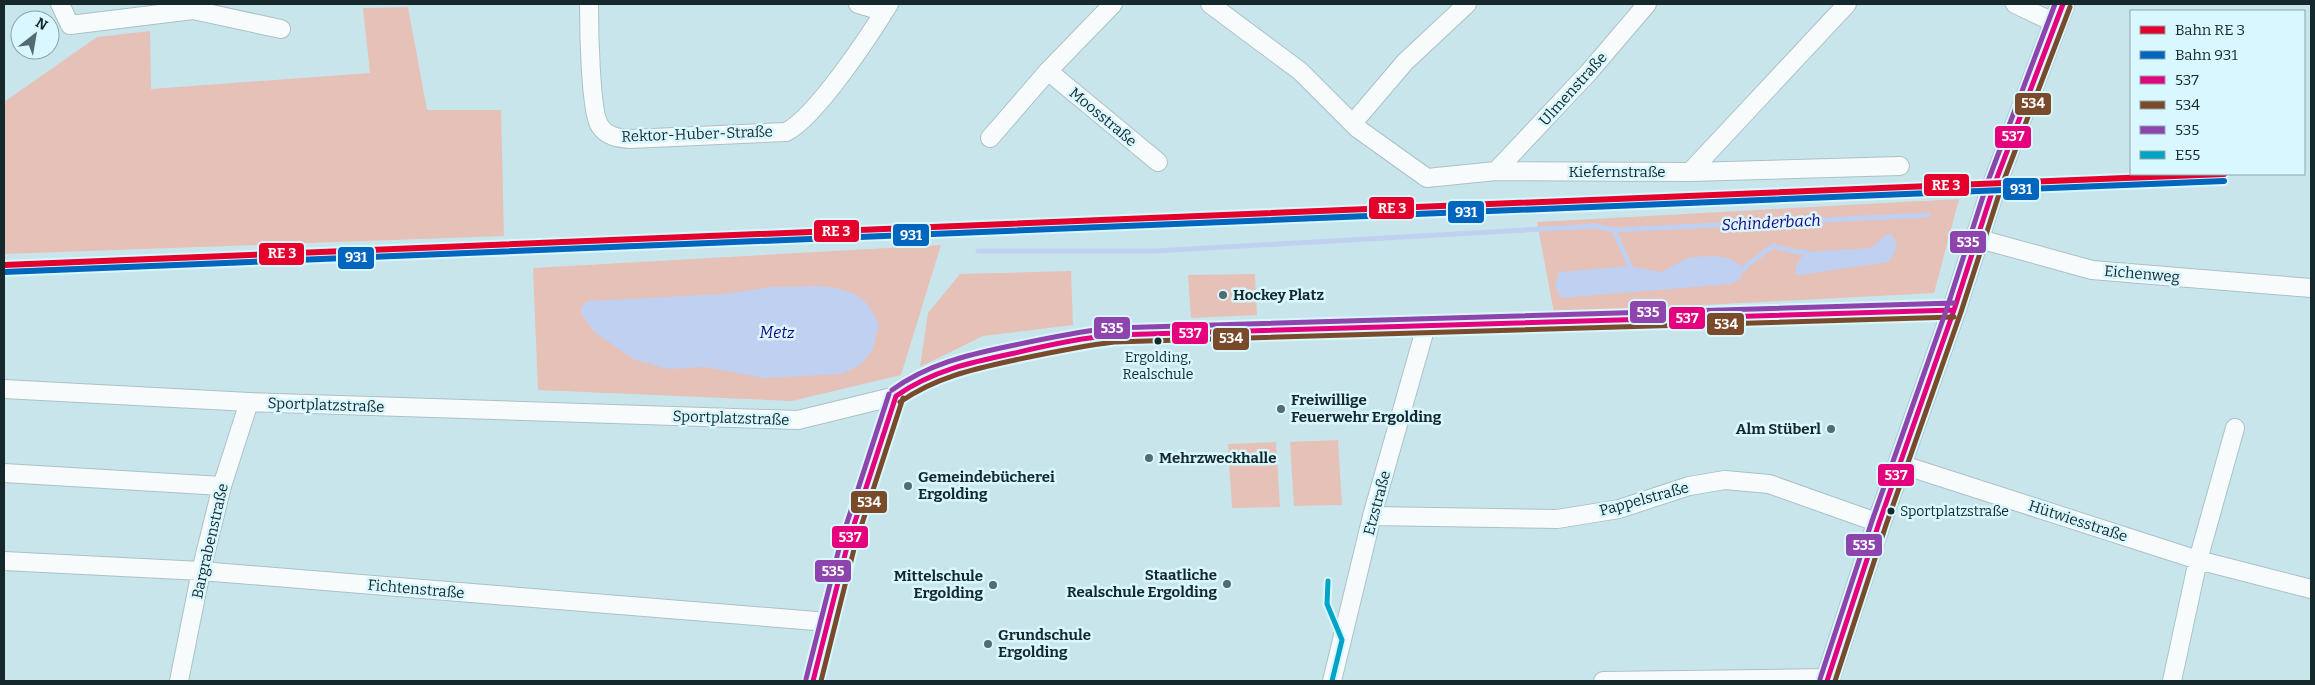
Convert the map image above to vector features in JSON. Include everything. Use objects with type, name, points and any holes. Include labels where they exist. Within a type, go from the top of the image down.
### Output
[{"type":"street","points":[[60,4],[70,25],[194,7],[281,29]]},
{"type":"street","name":"Rektor-Huber-Straße","points":[[589,4],[590,50],[595,108],[599,126],[612,136],[630,139],[786,132],[797,126],[808,116],[887,8]]},
{"type":"street","points":[[858,4],[887,8]]},
{"type":"street","points":[[990,138],[1048,71],[1113,4]]},
{"type":"street","name":"Kiefernstraße","points":[[1210,4],[1300,71],[1353,123],[1427,178],[1496,172],[1690,172],[1900,166]]},
{"type":"street","points":[[1353,123],[1405,62],[1468,4]]},
{"type":"street","name":"Ulmenstraße","points":[[1496,172],[1589,72],[1647,4]]},
{"type":"street","points":[[1690,172],[1847,4]]},
{"type":"street","points":[[1603,681],[1828,680],[1879,524],[1954,310],[2001,165],[2059,14],[2015,4]]},
{"type":"street","name":"Moosstraße","points":[[1048,71],[1158,162]]},
{"type":"street","name":"Eichenweg","points":[[1976,238],[2092,270],[2311,288]]},
{"type":"street","name":"Sportplatzstraße","points":[[4,389],[249,402],[798,420],[896,396],[912,384],[946,368],[1080,338],[1114,335],[1954,310]]},
{"type":"street","name":"Etzstraße","points":[[1332,681],[1372,516],[1426,326]]},
{"type":"street","points":[[813,681],[848,543],[896,396]]},
{"type":"street","name":"Bargrabenstraße","points":[[179,681],[201,571],[222,486],[249,402]]},
{"type":"street","points":[[2172,681],[2198,560],[2235,428]]},
{"type":"street","name":"Hütwiesstraße","points":[[1900,464],[2198,560],[2311,589]]},
{"type":"street","points":[[4,473],[222,486]]},
{"type":"street","name":"Pappelstraße","points":[[1372,516],[1557,519],[1619,509],[1689,486],[1725,480],[1769,484],[1879,524]]},
{"type":"street","name":"Fichtenstraße","points":[[4,562],[201,571],[828,622]]},
{"type":"shaded area","points":[[408,7],[427,110],[501,110],[504,236],[4,254],[4,102],[97,37],[150,31],[151,89],[370,73],[363,8]]},
{"type":"shaded area","points":[[1959,199],[1934,293],[1554,313],[1537,222]]},
{"type":"shaded area","points":[[941,245],[901,375],[792,401],[538,390],[533,268]]},
{"type":"shaded area","points":[[1071,271],[1073,325],[983,336],[920,367],[928,313],[960,274]]},
{"type":"shaded area","name":"Hockey Platz","points":[[1255,274],[1257,315],[1191,318],[1188,275]]},
{"type":"shaded area","points":[[1338,440],[1342,505],[1294,506],[1290,442]]},
{"type":"shaded area","points":[[1276,442],[1280,507],[1232,508],[1228,444]]},
{"type":"water","points":[[1892,234],[1897,244],[1894,254],[1888,262],[1800,275],[1795,274],[1796,266],[1805,252],[1870,248],[1886,235]]},
{"type":"water","points":[[1712,256],[1726,258],[1744,269],[1740,279],[1732,284],[1561,298],[1555,286],[1559,272],[1630,266],[1661,272],[1690,257]]},
{"type":"water","name":"Metz","points":[[821,286],[836,288],[850,292],[862,299],[872,310],[879,326],[872,351],[860,365],[842,374],[764,378],[705,367],[669,369],[635,360],[594,332],[580,312],[587,301],[723,294],[773,287]]},
{"type":"waterway","name":"Schinderbach","points":[[1614,230],[1928,215]]},
{"type":"waterway","points":[[978,251],[1155,251],[1595,226],[1614,230],[1630,266]]},
{"type":"waterway","points":[[1744,269],[1773,246],[1805,252]]},
{"type":"transit line","name":"535","points":[[1820,679],[1872,521],[1947,308],[1988,181],[2055,4]]},
{"type":"transit line","name":"537","points":[[1827,681],[1879,523],[1954,310],[1995,183],[2063,4]]},
{"type":"transit line","name":"534","points":[[1835,681],[1886,525],[1961,312],[2002,185],[2070,7]]},
{"type":"transit line","points":[[4,265],[2200,175]]},
{"type":"transit line","name":"535","points":[[892,390],[920,373],[963,357],[1087,331],[1113,328],[1954,303]]},
{"type":"transit line","name":"537","points":[[896,396],[924,380],[953,368],[1064,342],[1114,335],[1954,310]]},
{"type":"transit line","name":"534","points":[[900,402],[927,386],[970,371],[1052,352],[1114,342],[1954,317]]},
{"type":"transit line","name":"535","points":[[806,679],[841,541],[889,394]]},
{"type":"transit line","name":"537","points":[[813,681],[848,543],[896,396]]},
{"type":"transit line","name":"534","points":[[821,681],[855,545],[903,398]]},
{"type":"transit line","name":"E55","points":[[1328,581],[1327,604],[1342,640],[1332,681]]},
{"type":"rail line","name":"931","points":[[4,272],[2224,181]]},
{"type":"place","name":"Hockey Platz","points":[[1223,295]]},
{"type":"place","name":"Ergolding, Realschule","points":[[1158,341]]},
{"type":"place","name":"Freiwillige Feuerwehr Ergolding","points":[[1281,409]]},
{"type":"place","name":"Alm Stüberl","points":[[1831,429]]},
{"type":"place","name":"Mehrzweckhalle","points":[[1149,458]]},
{"type":"place","name":"Gemeindebücherei Ergolding","points":[[908,486]]},
{"type":"place","name":"Sportplatzstraße","points":[[1891,511]]},
{"type":"place","name":"Staatliche Realschule Ergolding","points":[[1227,584]]},
{"type":"place","name":"Mittelschule Ergolding","points":[[993,585]]},
{"type":"place","name":"Grundschule Ergolding","points":[[988,644]]}]
